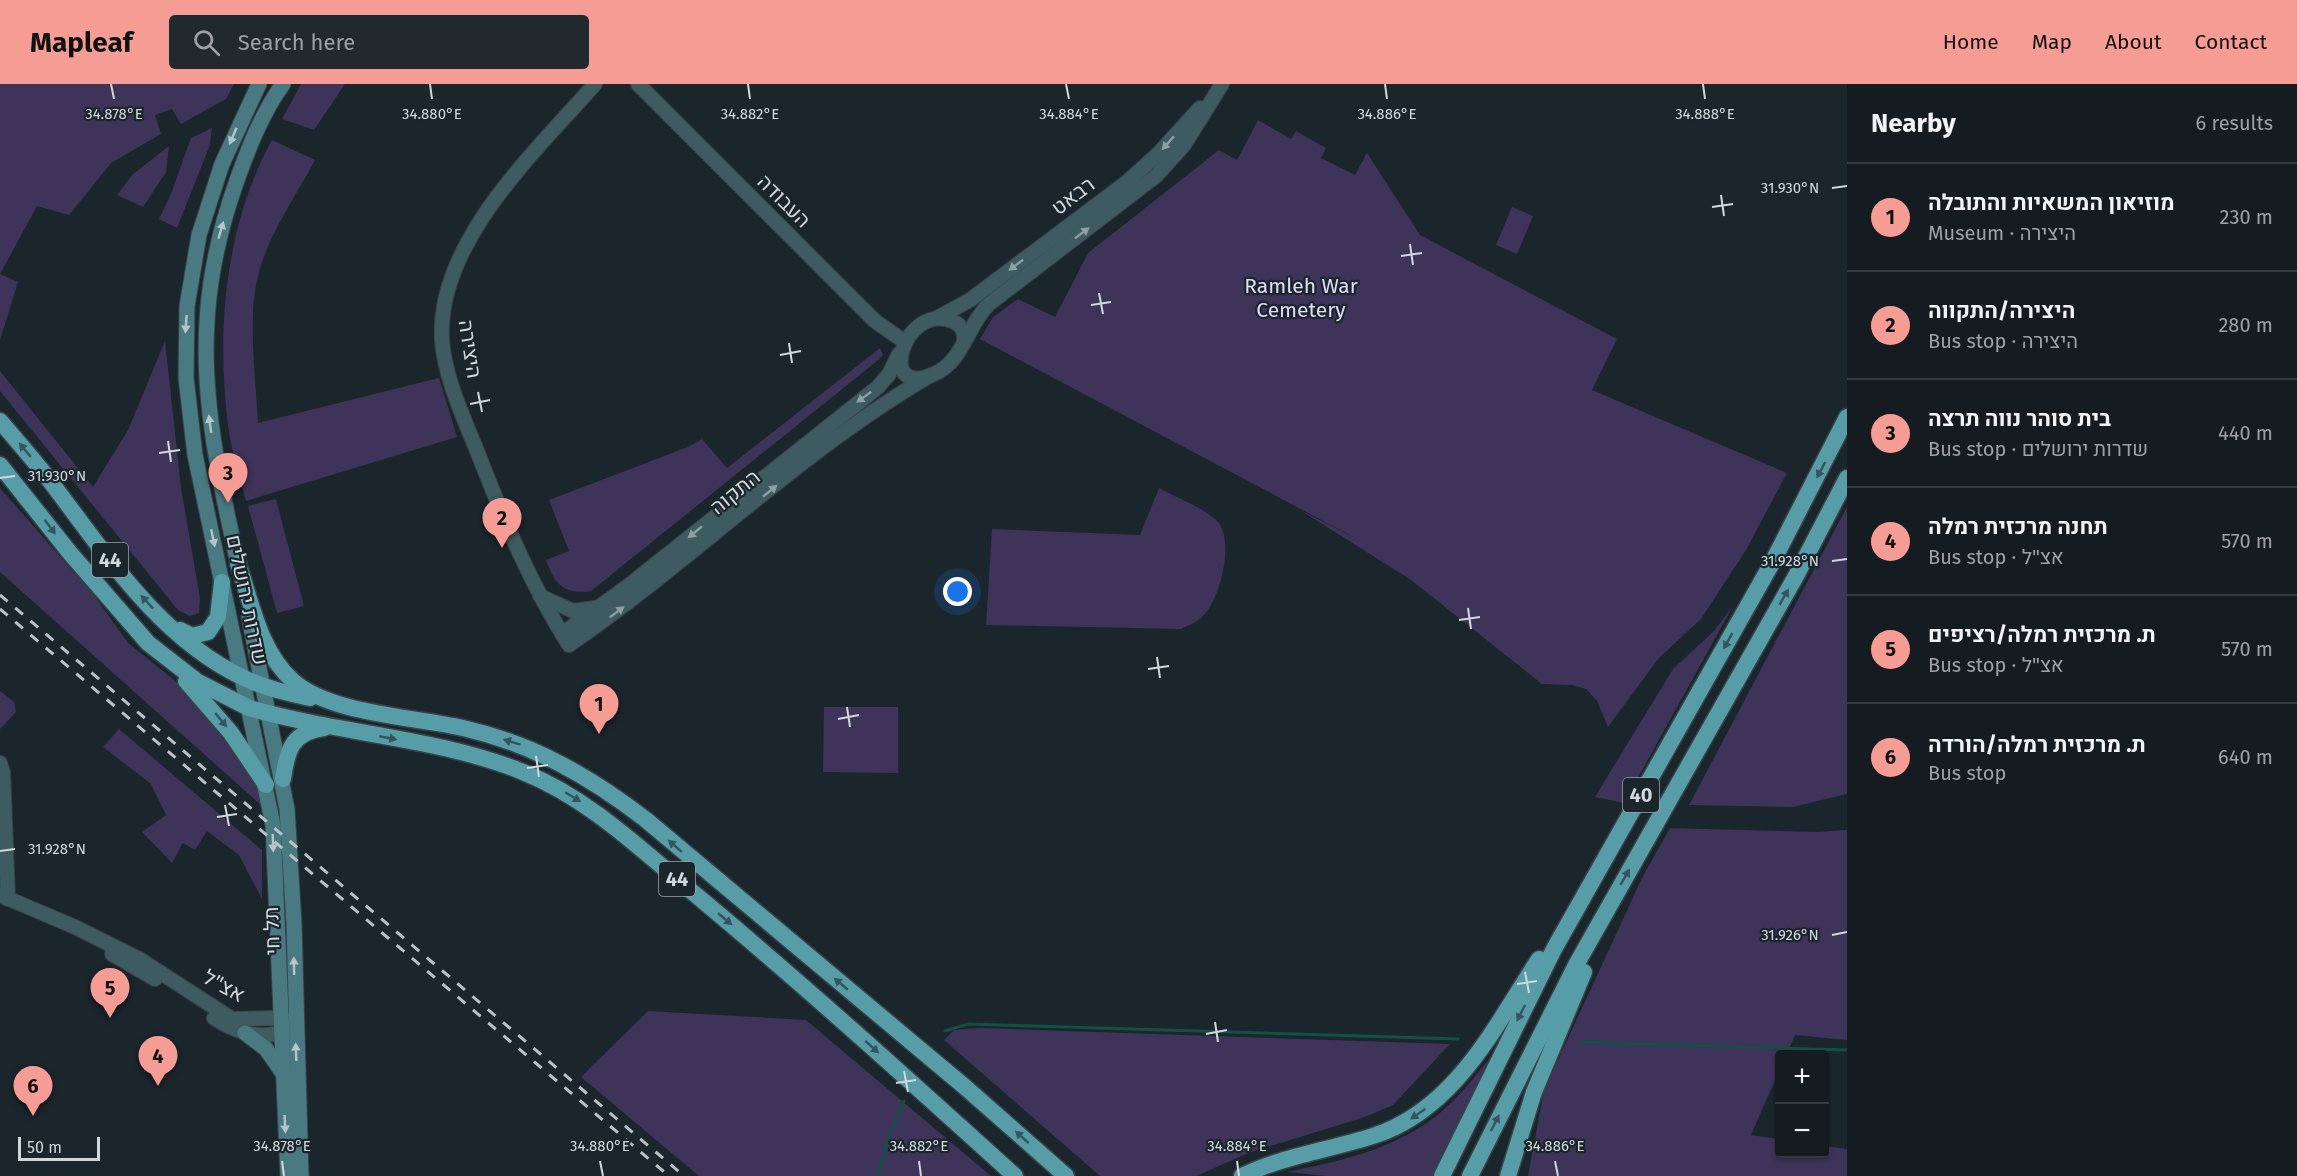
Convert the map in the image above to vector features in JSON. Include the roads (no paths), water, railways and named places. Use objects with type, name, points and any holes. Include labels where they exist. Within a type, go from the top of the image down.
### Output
[{"type":"highway","name":"40","points":[[1442,1176],[1554,949],[1772,563],[1847,417]]},
{"type":"highway","name":"44","points":[[0,421],[49,479],[98,546],[163,620],[198,649],[242,677],[264,687],[488,735],[550,757],[593,780],[645,819],[965,1087],[1066,1176]]},
{"type":"highway","name":"44","points":[[0,465],[70,553],[152,647],[198,682],[249,708],[481,759],[521,771],[580,801],[630,838],[801,982],[1015,1176]]},
{"type":"highway","name":"40","points":[[1470,1176],[1576,965],[1796,576],[1847,478]]},
{"type":"highway","points":[[238,563],[265,641],[278,665],[294,682],[311,693],[349,707]]},
{"type":"highway","points":[[163,620],[192,636],[208,632],[218,617],[222,582]]},
{"type":"highway","points":[[152,647],[224,724],[255,765],[266,785]]},
{"type":"highway","points":[[283,779],[289,753],[297,738],[308,730],[352,731]]},
{"type":"highway","points":[[1243,1176],[1280,1160],[1392,1129],[1421,1113],[1449,1089],[1476,1056],[1612,847]]},
{"type":"highway","points":[[1508,1176],[1534,1092],[1613,899]]},
{"type":"main road","name":"שדרות ירושלים","points":[[249,708],[188,409],[185,341],[187,306],[199,235],[209,200],[237,127],[259,84]]},
{"type":"main road","name":"שדרות ירושלים","points":[[264,687],[208,406],[205,341],[207,308],[218,239],[228,206],[259,126],[283,84]]},
{"type":"main road","name":"תל חי","points":[[264,687],[283,779],[294,924],[301,1176]]},
{"type":"main road","name":"תל חי","points":[[249,708],[273,825],[279,1018],[288,1176]]},
{"type":"main road","points":[[245,1033],[266,1049],[283,1073]]},
{"type":"street","name":"היצירה","points":[[566,640],[540,596],[510,535],[450,379],[442,340],[442,317],[454,272],[479,222],[528,160],[595,84]]},
{"type":"street","name":"העבודה","points":[[638,84],[903,347]]},
{"type":"street","name":"רבאט","points":[[933,320],[955,310],[980,293],[1140,171],[1222,84]]},
{"type":"street","name":"רבאט","points":[[964,343],[972,324],[989,304],[1136,193],[1170,163],[1222,84]]},
{"type":"street","points":[[946,319],[958,324],[963,331],[964,343],[953,360],[931,375],[917,378],[904,372],[899,363],[903,347],[917,329],[933,320],[946,319]]},
{"type":"street","name":"התקוה","points":[[566,640],[600,607],[878,387],[889,374],[903,347]]},
{"type":"street","name":"התקוה","points":[[566,640],[637,597],[861,417],[931,375]]},
{"type":"street","points":[[540,596],[573,611],[600,607]]},
{"type":"street","points":[[0,763],[3,773],[4,897]]},
{"type":"street","name":"אצ\"ל","points":[[4,897],[141,960],[232,1018],[279,1018],[295,1024]]},
{"type":"street","name":"אצ\"ל","points":[[55,920],[71,934],[152,977],[224,1025],[245,1033],[280,1034]]},
{"type":"street","points":[[280,1034],[295,1024]]},
{"type":"waterway","points":[[945,1031],[968,1024],[1458,1039]]},
{"type":"waterway","points":[[1583,1042],[1847,1050]]},
{"type":"waterway","points":[[878,1176],[889,1136],[904,1101]]},
{"type":"railway","points":[[0,595],[684,1176]]},
{"type":"railway","points":[[0,609],[669,1176]]},
{"type":"place","name":"בית סוהר נווה תרצה","points":[[228,503]]},
{"type":"place","name":"היצירה/התקווה","points":[[502,548]]},
{"type":"place","name":"מוזיאון המשאיות והתובלה","points":[[599,734]]},
{"type":"place","name":"ת. מרכזית רמלה/רציפים","points":[[110,1018]]},
{"type":"place","name":"תחנה מרכזית רמלה","points":[[158,1086]]},
{"type":"place","name":"ת. מרכזית רמלה/הורדה","points":[[33,1116]]},
{"type":"park label","name":"Ramleh War Cemetery","points":[[1301,298]]}]
